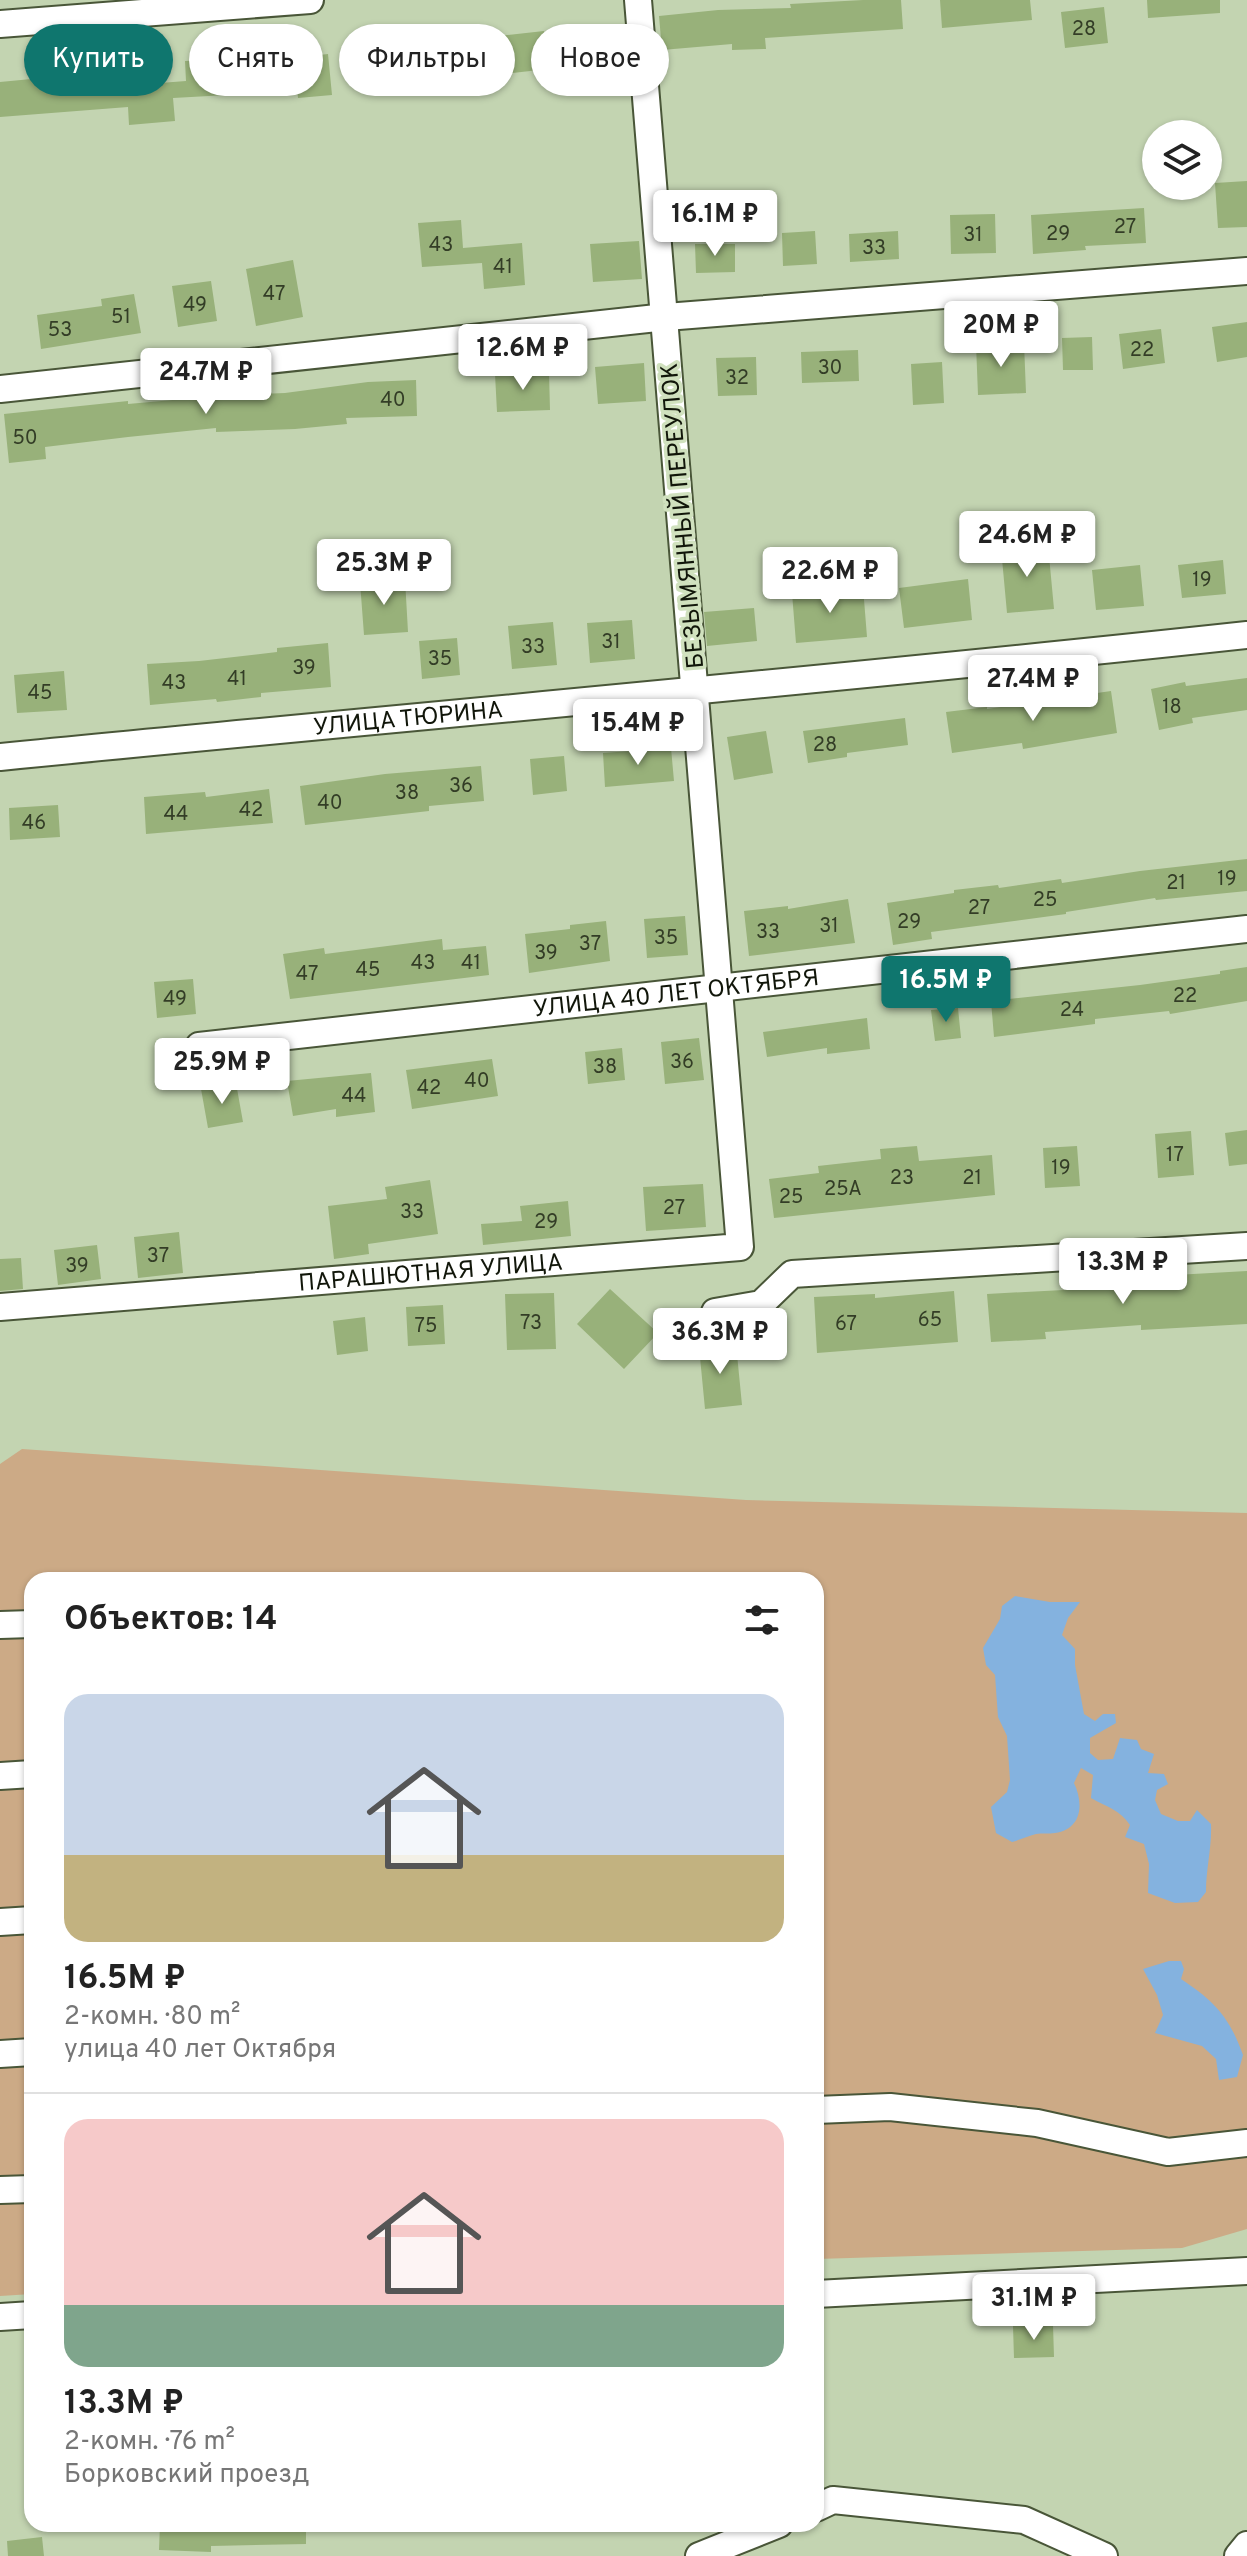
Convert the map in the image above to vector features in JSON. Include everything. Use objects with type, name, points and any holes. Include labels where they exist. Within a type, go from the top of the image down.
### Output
[{"type":"street","points":[[0,24],[310,0]]},
{"type":"street","name":"БЕЗЫМЯННЫЙ ПЕРЕУЛОК","points":[[638,0],[730,1127]]},
{"type":"street","points":[[0,389],[666,317],[1247,271]]},
{"type":"street","name":"УЛИЦА ТЮРИНА","points":[[0,757],[996,662],[1247,635]]},
{"type":"street","name":"УЛИЦА 40 ЛЕТ ОКТЯБРЯ","points":[[199,1046],[1247,929]]},
{"type":"street","name":"ПАРАШЮТНАЯ УЛИЦА","points":[[0,1307],[740,1247],[730,1127]]},
{"type":"street","points":[[715,1312],[761,1304],[792,1274],[1247,1246]]},
{"type":"street","points":[[0,1625],[24,1624]]},
{"type":"street","points":[[0,1776],[24,1774]]},
{"type":"street","points":[[0,1922],[24,1920]]},
{"type":"street","points":[[0,2054],[24,2052]]},
{"type":"street","points":[[824,2110],[890,2107],[1037,2123],[1168,2152],[1247,2143]]},
{"type":"street","points":[[0,2190],[24,2189]]},
{"type":"street","points":[[824,2294],[1247,2271]]},
{"type":"street","points":[[0,2317],[24,2316]]},
{"type":"street","points":[[824,2504],[833,2500],[1024,2520],[1104,2556]]},
{"type":"street","points":[[699,2556],[759,2532]]},
{"type":"street","points":[[1238,2556],[1247,2545]]},
{"type":"shaded area","points":[[22,1449],[746,1500],[1247,1513],[1247,2229],[1182,2248],[824,2259],[824,1572],[24,1572],[24,2294],[0,2296],[0,1464]]},
{"type":"water","points":[[1015,1596],[1050,1602],[1080,1602],[1068,1618],[1062,1635],[1075,1649],[1084,1714],[1095,1721],[1103,1714],[1115,1714],[1116,1723],[1090,1738],[1090,1753],[1098,1760],[1113,1759],[1120,1738],[1137,1740],[1141,1749],[1154,1754],[1148,1773],[1164,1774],[1168,1784],[1157,1790],[1155,1800],[1161,1814],[1178,1821],[1190,1821],[1197,1810],[1211,1824],[1206,1892],[1198,1902],[1175,1903],[1148,1893],[1149,1864],[1144,1844],[1125,1837],[1130,1825],[1126,1820],[1091,1798],[1093,1775],[1081,1768],[1074,1783],[1080,1807],[1071,1826],[1064,1831],[1036,1834],[1012,1842],[996,1833],[991,1807],[1007,1792],[1010,1780],[1007,1736],[998,1717],[995,1675],[986,1665],[983,1648],[1000,1619],[1002,1606]]},
{"type":"water","points":[[1169,1961],[1181,1961],[1184,1969],[1181,1979],[1211,2002],[1232,2030],[1243,2055],[1237,2077],[1219,2080],[1216,2059],[1202,2046],[1155,2033],[1163,2015],[1157,1995],[1143,1969]]},
{"type":"building","points":[[901,0],[903,29],[765,38],[766,49],[732,50],[732,44],[669,49],[669,24],[660,24],[659,16],[718,10],[791,8],[790,4]]},
{"type":"building","points":[[940,0],[1030,0],[1032,20],[942,28]]},
{"type":"building","points":[[1147,0],[1220,0],[1220,13],[1148,18]]},
{"type":"building","points":[[1104,7],[1108,43],[1065,48],[1061,12]]},
{"type":"building","points":[[531,32],[531,71],[515,73],[515,34]]},
{"type":"building","points":[[328,54],[332,95],[323,96],[323,55]]},
{"type":"building","points":[[185,61],[189,61],[189,96],[209,96],[173,98],[175,121],[129,125],[128,107],[0,117],[0,82],[24,80],[24,96],[173,96],[173,82],[186,81]]},
{"type":"building","points":[[1247,181],[1247,227],[1218,228],[1216,200],[1222,200],[1222,183]]},
{"type":"building","points":[[1144,208],[1146,243],[1085,246],[1086,250],[1033,254],[1031,215]]},
{"type":"building","points":[[995,214],[996,253],[951,254],[950,215]]},
{"type":"building","points":[[461,220],[463,248],[522,243],[525,285],[484,289],[482,263],[422,267],[418,223]]},
{"type":"building","points":[[815,231],[817,264],[783,266],[782,233]]},
{"type":"building","points":[[898,231],[899,259],[850,262],[849,234]]},
{"type":"building","points":[[639,241],[642,279],[593,282],[590,244]]},
{"type":"building","points":[[695,244],[735,244],[735,272],[696,273]]},
{"type":"building","points":[[293,260],[303,317],[256,326],[246,269]]},
{"type":"building","points":[[211,281],[217,321],[178,327],[172,286]]},
{"type":"building","points":[[134,294],[141,333],[41,349],[37,315],[102,306],[101,299]]},
{"type":"building","points":[[1247,322],[1247,357],[1217,362],[1212,327]]},
{"type":"building","points":[[1161,329],[1165,363],[1123,369],[1119,334]]},
{"type":"building","points":[[1092,337],[1093,370],[1063,370],[1062,338]]},
{"type":"building","points":[[1024,343],[1026,393],[978,395],[976,344]]},
{"type":"building","points":[[858,350],[859,381],[802,383],[801,352]]},
{"type":"building","points":[[756,357],[757,395],[718,396],[716,358]]},
{"type":"building","points":[[942,362],[944,403],[913,405],[911,364]]},
{"type":"building","points":[[644,363],[646,401],[598,404],[595,367]]},
{"type":"building","points":[[549,372],[550,410],[497,412],[495,374]]},
{"type":"building","points":[[416,380],[417,416],[346,418],[347,424],[295,429],[216,432],[216,428],[128,437],[45,447],[46,459],[9,463],[4,414],[128,401],[128,404],[285,393],[368,382]]},
{"type":"building","points":[[1048,545],[1054,609],[1007,613],[1001,548]]},
{"type":"building","points":[[1223,560],[1226,594],[1182,598],[1178,565]]},
{"type":"building","points":[[1140,565],[1144,606],[1096,610],[1092,570]]},
{"type":"building","points":[[405,579],[408,632],[364,635],[360,582]]},
{"type":"building","points":[[968,579],[972,620],[904,628],[899,588]]},
{"type":"building","points":[[863,587],[867,637],[796,643],[792,593]]},
{"type":"building","points":[[754,608],[757,641],[707,646],[704,612]]},
{"type":"building","points":[[632,620],[635,659],[590,663],[587,623]]},
{"type":"building","points":[[553,622],[557,665],[512,669],[508,626]]},
{"type":"building","points":[[457,638],[460,675],[422,679],[419,641]]},
{"type":"building","points":[[328,643],[331,687],[261,693],[261,697],[217,702],[216,699],[150,705],[147,664],[277,652],[277,648]]},
{"type":"building","points":[[64,671],[67,710],[17,713],[14,675]]},
{"type":"building","points":[[1247,678],[1247,710],[1192,718],[1193,723],[1159,730],[1151,689],[1185,682],[1186,686]]},
{"type":"building","points":[[1111,691],[1117,733],[1023,749],[1022,743],[952,753],[946,712]]},
{"type":"building","points":[[905,718],[908,745],[847,753],[847,757],[808,763],[803,731]]},
{"type":"building","points":[[766,731],[773,773],[734,780],[727,737]]},
{"type":"building","points":[[671,748],[674,781],[605,787],[603,753]]},
{"type":"building","points":[[564,756],[567,791],[533,795],[530,759]]},
{"type":"building","points":[[481,766],[484,801],[429,806],[429,811],[305,825],[300,786],[385,774]]},
{"type":"building","points":[[269,789],[273,823],[146,834],[144,797],[205,792],[206,797]]},
{"type":"building","points":[[58,805],[60,837],[10,840],[9,808]]},
{"type":"building","points":[[1247,859],[1247,891],[1155,898],[1066,914],[931,932],[932,939],[893,945],[887,903],[954,893],[954,890],[998,885],[999,888],[1061,879],[1062,883]]},
{"type":"building","points":[[848,899],[855,943],[749,956],[744,911],[788,906],[788,909]]},
{"type":"building","points":[[685,916],[688,955],[647,958],[644,919]]},
{"type":"building","points":[[606,921],[610,961],[529,973],[525,934]]},
{"type":"building","points":[[442,939],[443,950],[486,946],[489,975],[290,999],[283,954],[324,948],[325,954]]},
{"type":"building","points":[[1247,967],[1247,1001],[1170,1014],[1169,1011],[1095,1019],[1095,1024],[994,1037],[991,1001],[1140,985],[1220,974],[1220,971]]},
{"type":"building","points":[[193,979],[196,1014],[157,1018],[154,982]]},
{"type":"building","points":[[958,1008],[961,1038],[935,1041],[931,1010]]},
{"type":"building","points":[[867,1018],[870,1049],[827,1054],[827,1048],[767,1057],[763,1032]]},
{"type":"building","points":[[699,1038],[704,1080],[665,1084],[661,1042]]},
{"type":"building","points":[[622,1048],[625,1080],[588,1084],[585,1052]]},
{"type":"building","points":[[492,1059],[498,1096],[412,1109],[406,1070]]},
{"type":"building","points":[[371,1073],[375,1112],[336,1117],[336,1109],[293,1116],[287,1081]]},
{"type":"building","points":[[236,1083],[243,1122],[208,1128],[201,1089]]},
{"type":"building","points":[[1247,1130],[1247,1164],[1229,1166],[1225,1133]]},
{"type":"building","points":[[1191,1131],[1194,1175],[1158,1178],[1155,1134]]},
{"type":"building","points":[[917,1146],[919,1161],[992,1155],[995,1195],[774,1218],[769,1179],[819,1173],[818,1166],[881,1159],[880,1149]]},
{"type":"building","points":[[1077,1146],[1080,1186],[1045,1188],[1043,1148]]},
{"type":"building","points":[[430,1180],[438,1234],[368,1244],[369,1254],[334,1259],[328,1206],[387,1199],[385,1187]]},
{"type":"building","points":[[703,1184],[706,1227],[646,1231],[643,1187]]},
{"type":"building","points":[[568,1201],[571,1236],[483,1245],[481,1224],[522,1221],[520,1206]]},
{"type":"building","points":[[179,1232],[183,1273],[138,1278],[134,1237]]},
{"type":"building","points":[[97,1245],[101,1279],[58,1285],[54,1250]]},
{"type":"building","points":[[21,1258],[23,1289],[0,1291],[0,1259]]},
{"type":"building","points":[[1247,1271],[1247,1324],[1141,1330],[1141,1325],[1045,1332],[1046,1339],[991,1342],[987,1294],[1139,1286],[1139,1277]]},
{"type":"building","points":[[610,1289],[658,1333],[624,1369],[577,1324]]},
{"type":"building","points":[[954,1291],[958,1342],[817,1353],[814,1297],[875,1294],[875,1298]]},
{"type":"building","points":[[554,1293],[556,1349],[507,1350],[505,1294]]},
{"type":"building","points":[[443,1305],[445,1344],[408,1346],[406,1307]]},
{"type":"building","points":[[365,1317],[368,1351],[337,1355],[333,1321]]},
{"type":"building","points":[[736,1344],[742,1405],[705,1409],[699,1347]]},
{"type":"building","points":[[1053,2325],[1054,2357],[1014,2358],[1013,2326]]},
{"type":"building","points":[[160,2532],[306,2532],[306,2544],[211,2546],[211,2552],[159,2550]]},
{"type":"building","points":[[42,2537],[44,2556],[8,2556],[7,2541]]}]
